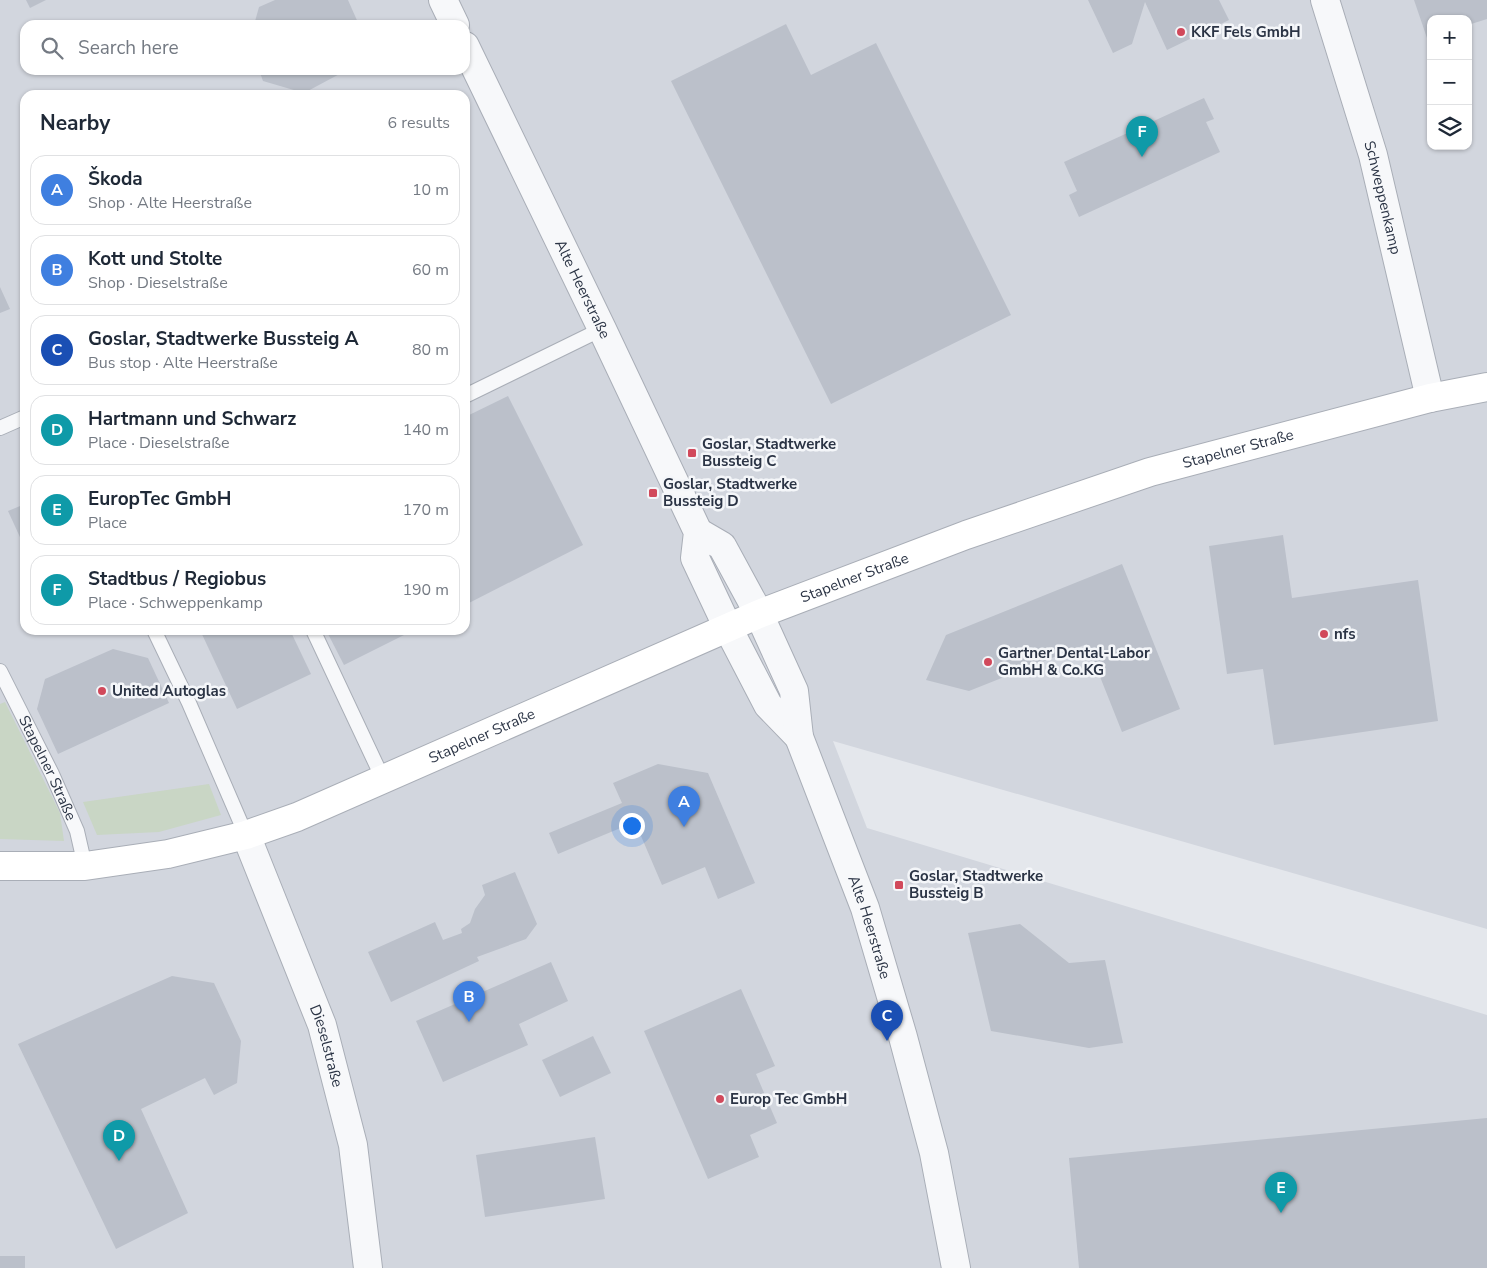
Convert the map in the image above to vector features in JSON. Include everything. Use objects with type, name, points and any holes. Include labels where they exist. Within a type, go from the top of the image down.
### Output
[{"type":"street","points":[[443,0],[453,20]]},
{"type":"street","name":"Schweppenkamp","points":[[1325,0],[1373,156],[1430,398]]},
{"type":"street","name":"Alte Heerstraße","points":[[470,56],[698,532],[695,558],[728,628],[768,705],[799,737]]},
{"type":"street","name":"Stapelner Straße","points":[[0,866],[85,866],[168,854],[246,835],[297,817],[383,780],[759,614],[966,535],[1150,472],[1430,398],[1487,387]]},
{"type":"street","name":"Alte Heerstraße","points":[[698,532],[722,546],[759,614],[794,691],[799,737],[868,917],[903,1037],[934,1154],[956,1268]]},
{"type":"street","name":"Dieselstraße","points":[[246,835],[322,1024],[353,1145],[368,1268]]},
{"type":"lane","points":[[470,394],[602,329]]},
{"type":"lane","points":[[0,428],[20,419]]},
{"type":"lane","points":[[156,635],[189,703],[246,835]]},
{"type":"lane","points":[[315,635],[383,780]]},
{"type":"lane","name":"Stapelner Straße","points":[[0,671],[52,774],[77,831],[85,866]]},
{"type":"shaded area","points":[[0,0],[1487,0],[1487,929],[833,741],[867,828],[1487,1015],[1487,1268],[0,1268]]},
{"type":"green space","points":[[5,702],[60,813],[64,841],[0,839],[0,704]]},
{"type":"green space","points":[[209,784],[221,815],[159,832],[97,835],[83,802]]},
{"type":"building","points":[[26,0],[46,0],[30,8]]},
{"type":"building","points":[[275,0],[348,0],[357,20],[255,20],[259,7]]},
{"type":"building","name":"KKF Fels GmbH","points":[[1088,0],[1219,0],[1229,20],[1167,50],[1145,2],[1132,44],[1113,53]]},
{"type":"building","points":[[1414,0],[1487,0],[1487,19],[1472,24],[1472,15],[1427,15],[1427,38]]},
{"type":"building","points":[[786,24],[811,75],[876,43],[1011,315],[831,404],[671,81]]},
{"type":"building","points":[[261,75],[338,75],[310,90],[294,90],[263,81]]},
{"type":"building","points":[[1204,98],[1214,119],[1206,122],[1220,152],[1079,217],[1069,195],[1077,191],[1064,162]]},
{"type":"building","points":[[0,287],[10,309],[0,313]]},
{"type":"building","points":[[508,396],[583,545],[470,602],[470,415]]},
{"type":"building","points":[[20,506],[20,537],[8,511]]},
{"type":"building","name":"nfs","points":[[1283,535],[1292,598],[1418,580],[1438,721],[1274,745],[1263,669],[1227,674],[1209,546]]},
{"type":"building","name":"Gartner Dental-Labor GmbH & Co.KG","points":[[1122,564],[1180,709],[1122,732],[1087,644],[969,691],[926,680],[946,635]]},
{"type":"building","points":[[202,635],[292,635],[311,674],[237,709]]},
{"type":"building","points":[[329,635],[404,635],[344,665]]},
{"type":"building","name":"United Autoglas","points":[[113,649],[148,658],[169,703],[58,754],[37,709],[45,679]]},
{"type":"building","points":[[658,764],[708,773],[755,883],[718,899],[705,867],[662,885],[635,822],[558,854],[549,833],[622,803],[613,783]]},
{"type":"building","points":[[515,872],[537,924],[526,939],[477,957],[479,961],[391,1002],[368,952],[435,922],[443,940],[462,933],[461,929],[470,923],[475,909],[485,895],[482,885]]},
{"type":"building","points":[[1020,924],[1069,963],[1105,960],[1123,1043],[1089,1048],[991,1031],[968,933]]},
{"type":"building","points":[[551,962],[568,1001],[519,1024],[528,1045],[443,1082],[416,1021]]},
{"type":"building","points":[[172,976],[214,983],[241,1041],[237,1083],[214,1095],[205,1078],[141,1109],[188,1213],[116,1249],[18,1044]]},
{"type":"building","name":"Europ Tec GmbH","points":[[741,989],[775,1066],[756,1074],[777,1123],[750,1135],[759,1157],[708,1179],[644,1031]]},
{"type":"building","points":[[593,1036],[611,1073],[560,1097],[542,1060]]},
{"type":"building","points":[[1487,1118],[1487,1268],[1079,1268],[1069,1158]]},
{"type":"building","points":[[595,1137],[605,1199],[485,1217],[476,1155]]},
{"type":"building","points":[[0,1256],[25,1256],[25,1268],[0,1268]]},
{"type":"place","name":"KKF Fels GmbH","points":[[1181,32]]},
{"type":"place","name":"Stadtbus / Regiobus","points":[[1142,157]]},
{"type":"place","name":"Goslar, Stadtwerke Bussteig C","points":[[692,453]]},
{"type":"place","name":"Goslar, Stadtwerke Bussteig D","points":[[653,493]]},
{"type":"place","name":"nfs","points":[[1324,634]]},
{"type":"place","name":"Gartner Dental-Labor GmbH & Co.KG","points":[[988,662]]},
{"type":"place","name":"United Autoglas","points":[[102,691]]},
{"type":"place","name":"Škoda","points":[[684,827]]},
{"type":"place","name":"Goslar, Stadtwerke Bussteig B","points":[[899,885]]},
{"type":"place","name":"Kott und Stolte","points":[[469,1022]]},
{"type":"place","name":"Goslar, Stadtwerke Bussteig A","points":[[887,1041]]},
{"type":"place","name":"Europ Tec GmbH","points":[[720,1099]]},
{"type":"place","name":"Hartmann und Schwarz","points":[[119,1161]]},
{"type":"place","name":"EuropTec GmbH","points":[[1281,1213]]}]
